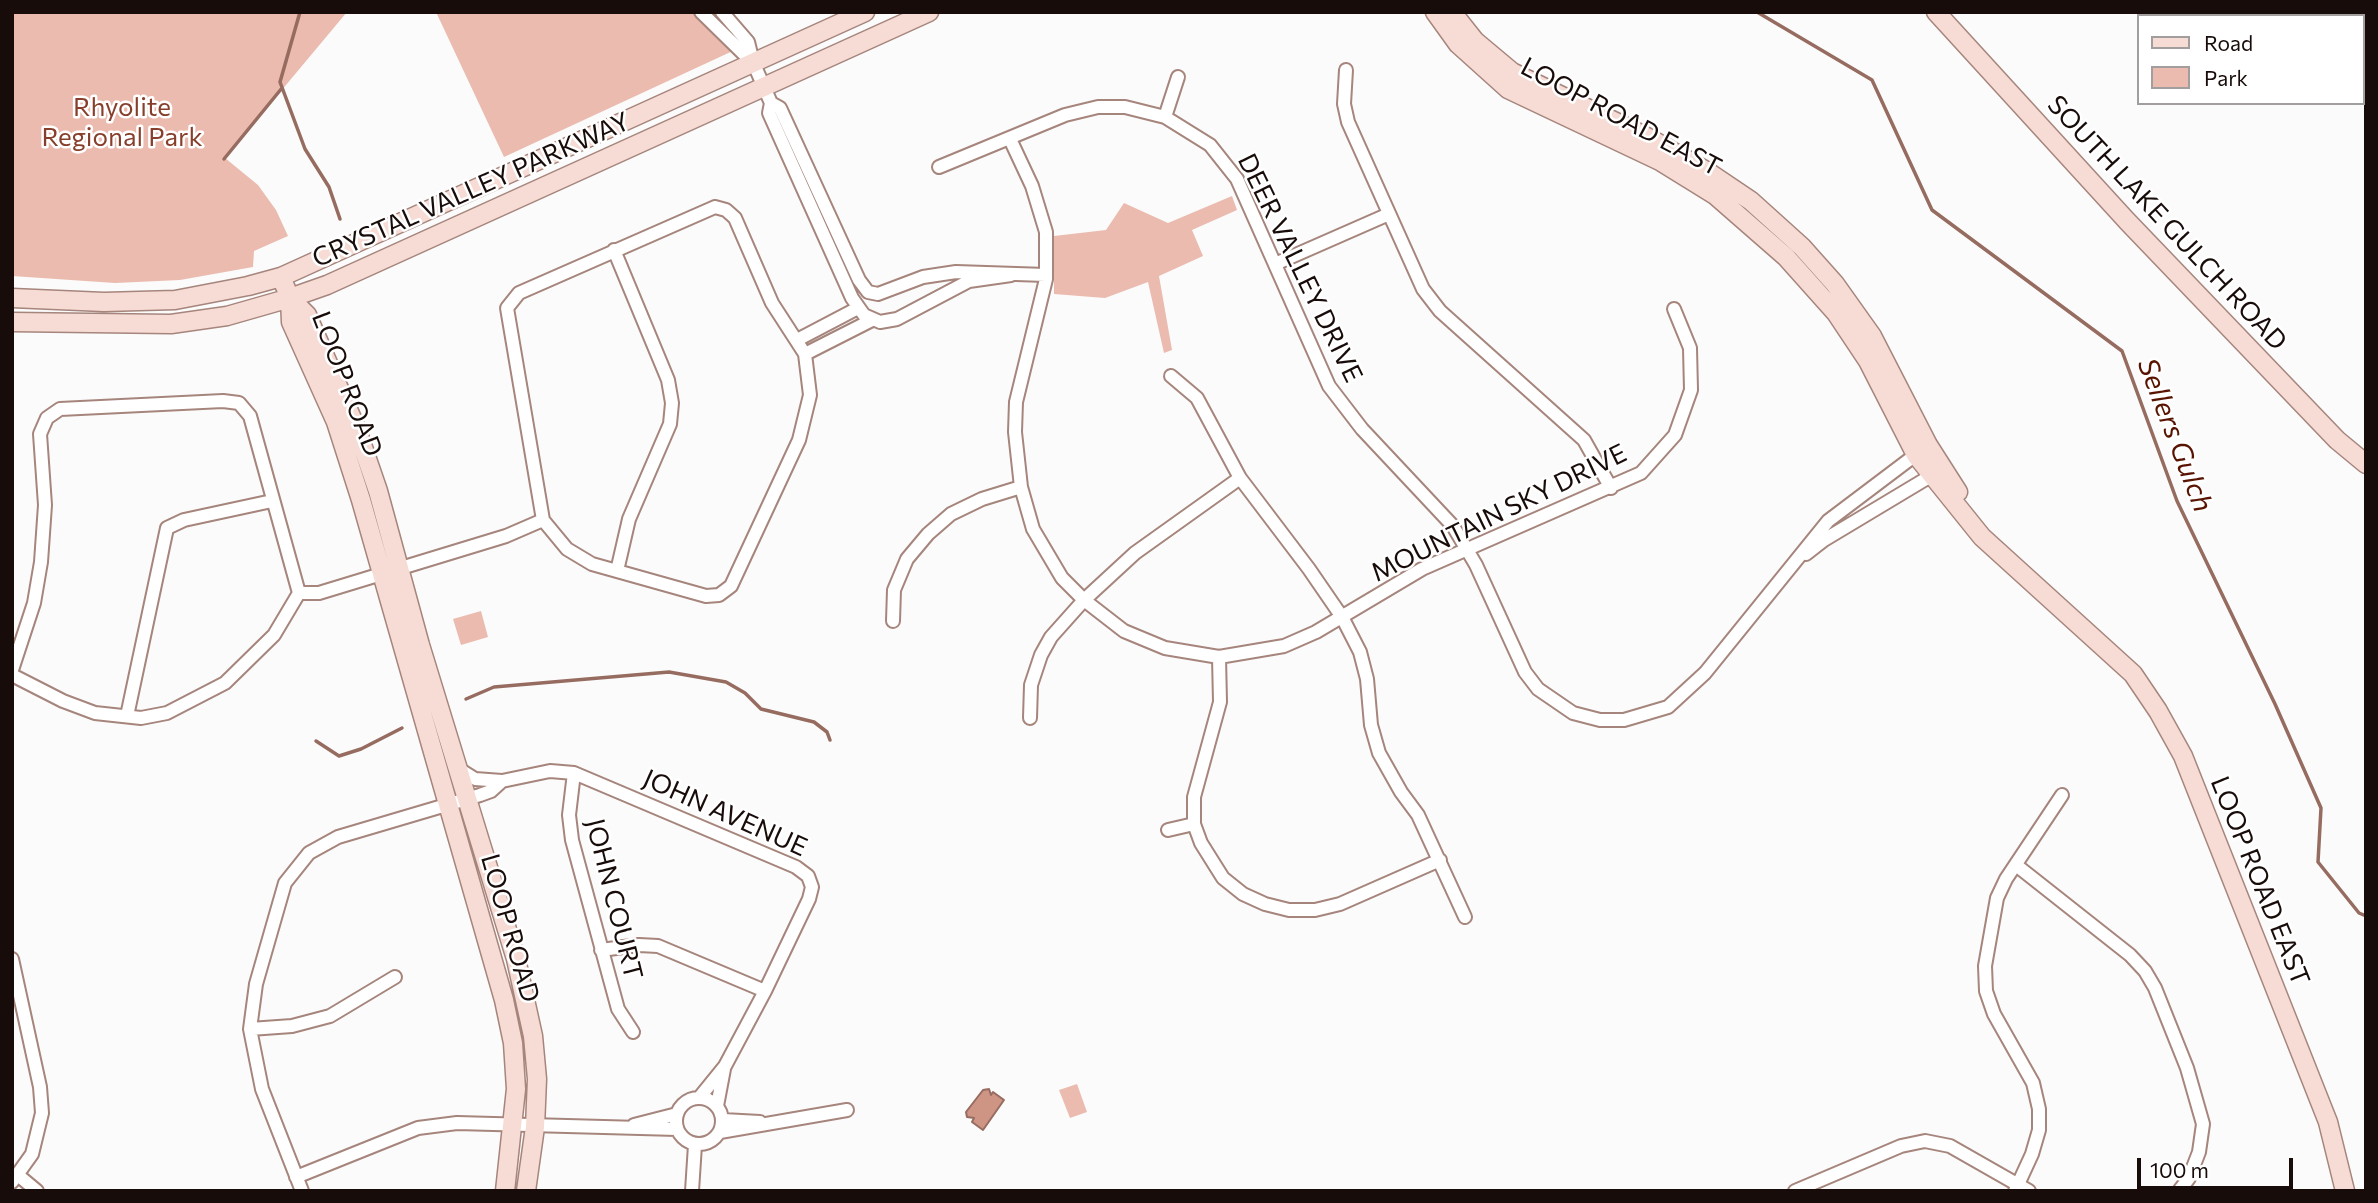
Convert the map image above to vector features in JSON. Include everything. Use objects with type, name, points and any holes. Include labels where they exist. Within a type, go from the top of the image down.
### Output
[{"type":"street","points":[[701,12],[753,62]]},
{"type":"street","points":[[722,12],[748,42],[767,95],[769,113],[858,308],[872,320]]},
{"type":"street","name":"CRYSTAL VALLEY PARKWAY","points":[[12,298],[104,302],[174,300],[281,277],[865,12]]},
{"type":"street","name":"CRYSTAL VALLEY PARKWAY","points":[[12,322],[171,324],[227,316],[290,298],[327,285],[767,95],[929,12]]},
{"type":"street","name":"LOOP ROAD EAST","points":[[1435,12],[1458,44],[1508,89],[1660,161],[1715,195],[1786,257],[1836,313],[1922,450],[1982,537],[2133,674],[2183,756],[2328,1122],[2345,1191]]},
{"type":"street","name":"LOOP ROAD EAST","points":[[1452,12],[1475,41],[1512,72],[1651,139],[1709,172],[1751,201],[1791,237],[1835,284],[1872,336],[1922,450]]},
{"type":"street","name":"SOUTH LAKE GULCH ROAD","points":[[1936,12],[2127,221],[2337,440],[2366,464]]},
{"type":"street","points":[[1346,70],[1344,104],[1348,122],[1416,277],[1440,311],[1584,440],[1611,488]]},
{"type":"street","points":[[1165,117],[1178,77]]},
{"type":"street","points":[[767,95],[780,108],[859,280],[868,292],[878,294],[923,277],[956,272],[1046,275]]},
{"type":"street","name":"DEER VALLEY DRIVE","points":[[939,167],[1065,115],[1098,107],[1125,107],[1165,117],[1193,132],[1224,160],[1237,179],[1337,398],[1453,526],[1467,548],[1525,672],[1538,689],[1573,713],[1600,720],[1624,720],[1649,715],[1668,707],[1686,694],[1793,565]]},
{"type":"street","name":"MOUNTAIN SKY DRIVE","points":[[1010,139],[1032,186],[1046,232],[1046,275],[1016,402],[1015,432],[1021,487],[1033,529],[1062,578],[1084,600],[1134,635],[1165,648],[1219,657],[1284,646],[1342,617],[1422,569],[1641,473],[1675,435],[1691,390],[1690,348],[1674,309]]},
{"type":"street","points":[[715,207],[726,210],[735,218],[772,303],[797,340],[804,354],[810,379],[806,419],[731,586],[719,595],[706,596],[592,564],[567,549],[543,520],[507,308],[519,293],[715,207]]},
{"type":"street","points":[[1275,264],[1389,214]]},
{"type":"street","points":[[614,250],[664,368],[671,403],[670,425],[629,519],[617,571]]},
{"type":"street","points":[[804,354],[872,320],[897,319],[969,281],[1011,275]]},
{"type":"street","points":[[281,277],[290,298]]},
{"type":"street","name":"LOOP ROAD","points":[[290,298],[307,315],[357,430],[527,999],[537,1079],[535,1127],[526,1191]]},
{"type":"street","name":"LOOP ROAD","points":[[290,298],[291,322],[336,422],[361,500],[380,574],[496,970],[513,1043],[516,1089],[505,1191]]},
{"type":"street","points":[[797,340],[858,308]]},
{"type":"street","points":[[1171,376],[1197,398],[1240,478],[1342,617],[1360,652],[1367,679],[1371,725],[1379,752],[1401,792],[1418,815],[1465,917]]},
{"type":"street","points":[[223,401],[239,403],[250,416],[272,501],[295,570],[299,593],[274,635],[225,683],[167,713],[141,718],[95,713],[63,701],[12,672],[34,603],[41,562],[45,505],[40,434],[47,418],[60,409],[223,401]]},
{"type":"street","points":[[1793,565],[1828,522],[1922,450]]},
{"type":"street","points":[[1793,565],[1824,540],[1937,472]]},
{"type":"street","points":[[1030,718],[1031,685],[1041,655],[1051,637],[1084,600],[1135,552],[1240,478]]},
{"type":"street","points":[[893,621],[894,590],[907,559],[928,534],[962,509],[982,499],[1021,487]]},
{"type":"street","points":[[127,716],[167,528],[184,520],[272,501]]},
{"type":"street","points":[[299,593],[319,593],[506,536],[543,520]]},
{"type":"street","points":[[1219,657],[1220,702],[1194,797],[1194,824],[1201,843],[1223,878],[1243,894],[1289,910],[1315,910],[1340,904],[1440,860]]},
{"type":"street","name":"JOHN AVENUE","points":[[459,769],[475,779],[502,781],[550,771],[574,773],[796,867],[808,876],[812,887],[810,900],[725,1066],[699,1098]]},
{"type":"street","name":"JOHN COURT","points":[[574,773],[569,827],[618,1009],[633,1032]]},
{"type":"street","name":"JOHN AVENUE","points":[[302,1191],[262,1089],[250,1029],[256,984],[285,883],[309,853],[338,836],[491,791],[502,781]]},
{"type":"street","points":[[1795,1191],[1901,1146],[1925,1141],[1950,1146],[2021,1189],[2039,1130],[2039,1109],[2033,1083],[1994,1014],[1986,991],[1985,965],[1997,898],[2015,865],[2062,795]]},
{"type":"street","points":[[1168,830],[1194,824]]},
{"type":"street","points":[[2015,865],[2130,955],[2145,971],[2155,988],[2187,1068],[2203,1124],[2199,1152],[2189,1178],[2179,1191]]},
{"type":"street","points":[[601,950],[639,944],[658,946],[765,991]]},
{"type":"street","points":[[12,959],[38,1074],[42,1113],[32,1154],[15,1179],[37,1191]]},
{"type":"street","points":[[250,1029],[292,1026],[330,1016],[395,977]]},
{"type":"street","name":"JOHN AVENUE","points":[[717,1106],[725,1066]]},
{"type":"street","points":[[722,1126],[717,1106],[699,1098],[683,1104],[677,1115],[677,1129],[681,1136],[695,1144],[709,1143],[722,1126],[785,1123],[847,1110]]},
{"type":"street","points":[[624,1128],[677,1115]]},
{"type":"street","points":[[296,1177],[418,1128],[457,1123],[677,1129]]},
{"type":"street","points":[[692,1191],[695,1144]]},
{"type":"green space","name":"Rhyolite Regional Park","points":[[12,12],[347,12],[225,158],[258,185],[276,210],[288,236],[254,251],[253,267],[180,280],[115,283],[12,276]]},
{"type":"green space","points":[[436,12],[720,12],[737,49],[504,157]]},
{"type":"green space","points":[[1232,196],[1237,210],[1192,230],[1203,256],[1159,276],[1172,350],[1164,353],[1148,282],[1105,298],[1054,294],[1054,236],[1106,230],[1124,203],[1168,223]]},
{"type":"green space","points":[[481,611],[488,637],[461,645],[453,619]]},
{"type":"green space","points":[[1077,1084],[1087,1112],[1070,1118],[1059,1090]]},
{"type":"shaded area","points":[[989,1089],[991,1095],[993,1092],[1004,1100],[983,1130],[972,1122],[974,1118],[967,1117],[966,1112],[983,1090]]},
{"type":"waterway","points":[[300,12],[280,82],[305,149],[329,187],[340,219]]},
{"type":"waterway","name":"Sellers Gulch","points":[[1757,12],[1872,80],[1932,210],[2122,351],[2177,501],[2275,704],[2321,808],[2318,862],[2359,913],[2366,916]]},
{"type":"waterway","points":[[224,159],[282,88]]},
{"type":"waterway","points":[[466,699],[494,687],[669,672],[726,682],[745,693],[761,709],[814,722],[827,732],[830,740]]},
{"type":"waterway","points":[[316,741],[339,756],[361,749],[402,728]]}]
